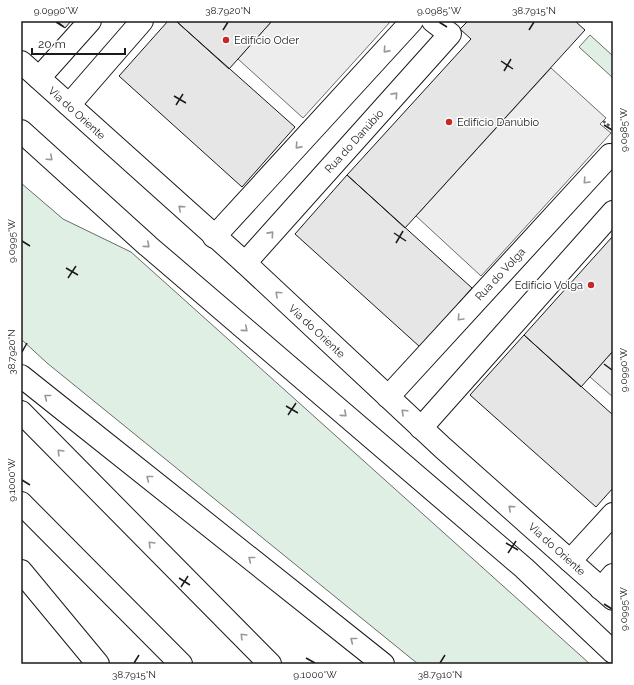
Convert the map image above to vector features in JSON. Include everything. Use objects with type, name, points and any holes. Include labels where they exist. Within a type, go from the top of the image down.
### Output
[{"type":"main road","points":[[39,78],[90,21]]},
{"type":"main road","points":[[69,104],[142,21]]},
{"type":"main road","points":[[214,237],[412,21]]},
{"type":"main road","name":"Rua do Danúbio","points":[[245,263],[450,34],[433,21]]},
{"type":"main road","name":"Via do Oriente","points":[[21,62],[214,237],[245,263],[421,428],[570,561],[609,588]]},
{"type":"main road","points":[[21,131],[148,246],[524,568],[613,652]]},
{"type":"main road","name":"Rua do Volga","points":[[388,397],[610,155],[613,158]]},
{"type":"main road","points":[[421,428],[613,212]]},
{"type":"main road","points":[[21,376],[384,664]]},
{"type":"main road","points":[[21,412],[270,664]]},
{"type":"main road","points":[[21,503],[181,664]]},
{"type":"main road","points":[[570,561],[613,514]]},
{"type":"main road","points":[[21,572],[98,664]]},
{"type":"path","points":[[603,121],[613,129]]},
{"type":"green space","points":[[590,35],[613,56],[613,78],[579,47]]},
{"type":"green space","points":[[21,183],[63,219],[131,252],[590,664],[418,664],[47,363],[21,339]]},
{"type":"shaded area","points":[[272,21],[391,21],[303,118],[238,59]]},
{"type":"shaded area","points":[[551,68],[606,118],[600,124],[611,133],[481,276],[416,216]]},
{"type":"shaded area","points":[[613,351],[613,397],[590,377]]},
{"type":"building","points":[[57,21],[71,21],[65,28]]},
{"type":"building","points":[[168,21],[176,21],[295,127],[242,187],[119,76]]},
{"type":"building","name":"Edifício Oder","points":[[176,21],[272,21],[229,69]]},
{"type":"building","name":"Edifício Danúbio","points":[[468,21],[575,21],[585,30],[405,228],[347,175],[471,39],[460,29]]},
{"type":"building","points":[[347,175],[472,288],[420,347],[295,234]]},
{"type":"building","name":"Edifício Volga","points":[[613,236],[613,351],[581,387],[524,335]]},
{"type":"building","points":[[524,335],[613,415],[613,488],[596,507],[470,395]]},
{"type":"place","name":"Edifício Oder","points":[[226,40]]},
{"type":"place","name":"Edifício Danúbio","points":[[449,122]]},
{"type":"place","name":"Edifício Volga","points":[[591,285]]}]
